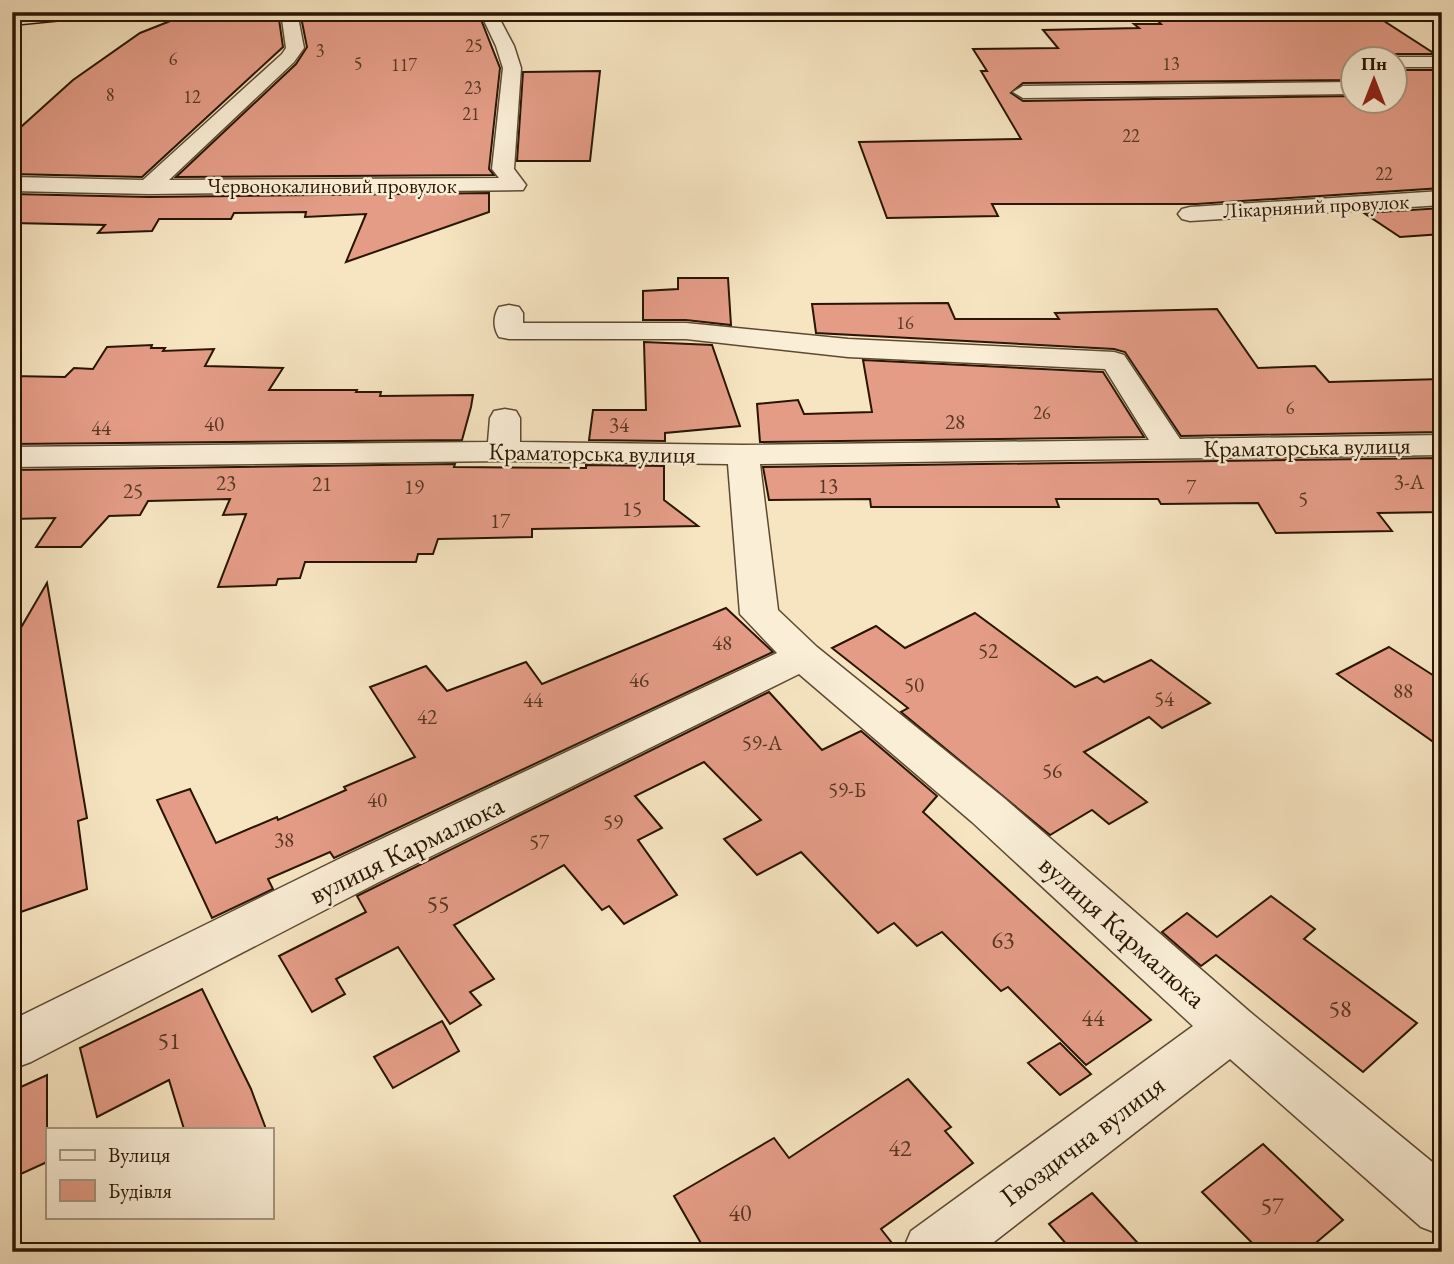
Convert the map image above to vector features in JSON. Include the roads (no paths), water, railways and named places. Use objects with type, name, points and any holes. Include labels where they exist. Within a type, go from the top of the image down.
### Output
[{"type":"street","points":[[12,20],[93,12]]},
{"type":"street","name":"Червонокалиновий провулок","points":[[149,187],[288,58],[295,48],[289,12]]},
{"type":"street","name":"Червонокалиновий провулок","points":[[12,184],[149,187],[515,184],[503,169],[512,68],[505,46],[488,12]]},
{"type":"street","points":[[1408,62],[1441,62]]},
{"type":"street","points":[[1259,72],[1278,89]]},
{"type":"street","points":[[1023,92],[1338,88]]},
{"type":"street","name":"Лікарняний провулок","points":[[1190,214],[1442,198]]},
{"type":"street","name":"Краматорська вулиця","points":[[509,322],[686,331],[848,348],[1114,361],[1171,449]]},
{"type":"street","points":[[504,451],[505,418]]},
{"type":"street","name":"Краматорська вулиця","points":[[12,457],[504,451],[743,455],[1442,445]]},
{"type":"street","name":"вулиця Кармалюка","points":[[743,455],[759,614],[803,656],[988,810],[1231,1028],[1442,1207]]},
{"type":"street","name":"вулиця Кармалюка","points":[[12,1046],[360,870],[803,656]]},
{"type":"street","name":"Гвоздична вулиця","points":[[932,1252],[1231,1028]]}]
